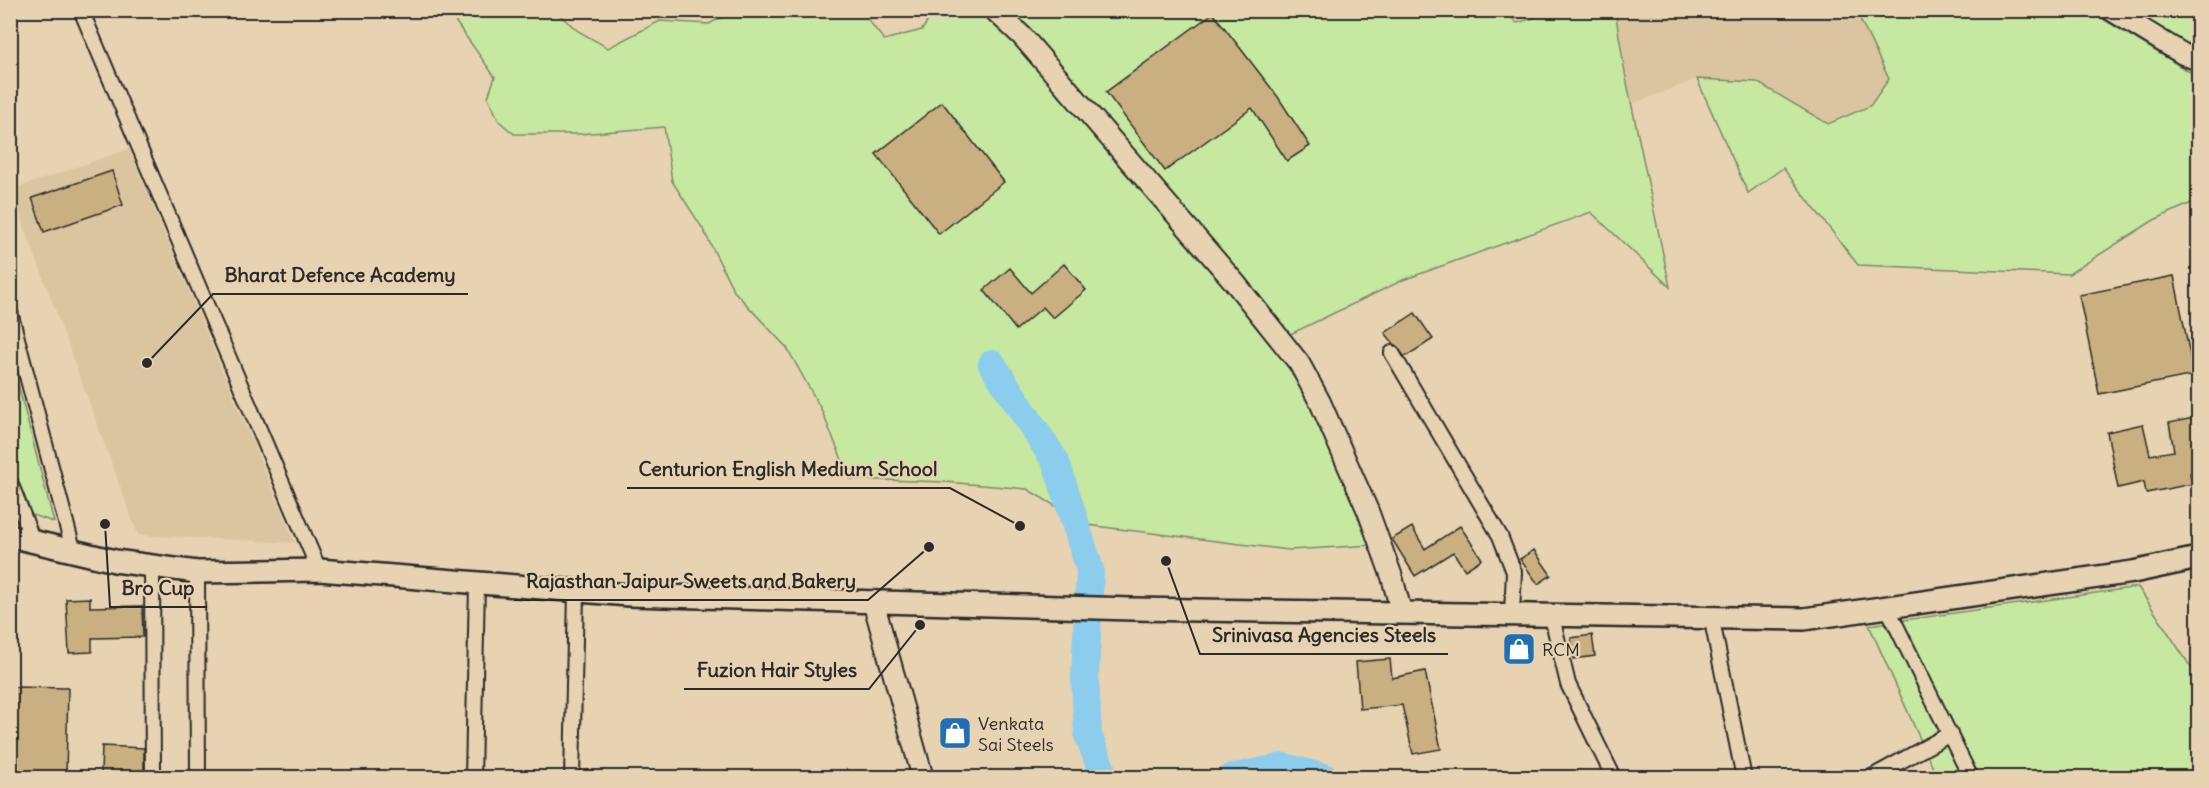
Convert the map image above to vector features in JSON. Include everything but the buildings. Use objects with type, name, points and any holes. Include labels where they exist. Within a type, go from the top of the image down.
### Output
[{"type":"main road","points":[[10,536],[73,549],[115,561],[197,572],[319,570],[576,593],[1132,609],[1804,618],[2133,572],[2199,558]]},
{"type":"street","points":[[81,10],[319,570]]},
{"type":"street","points":[[994,10],[1022,36],[1053,75],[1215,260],[1299,363],[1320,402],[1368,511],[1392,577],[1401,611]]},
{"type":"street","points":[[2111,10],[2183,54],[2199,60]]},
{"type":"street","points":[[10,312],[73,549]]},
{"type":"street","points":[[1392,353],[1500,536],[1514,572],[1512,613]]},
{"type":"street","points":[[10,482],[33,541]]},
{"type":"street","points":[[152,566],[153,777]]},
{"type":"street","points":[[197,572],[198,777]]},
{"type":"street","points":[[473,777],[477,584]]},
{"type":"street","points":[[572,777],[576,593]]},
{"type":"street","points":[[873,601],[923,777]]},
{"type":"street","points":[[1886,605],[1971,777]]},
{"type":"street","points":[[1551,613],[1568,684],[1614,777]]},
{"type":"street","points":[[1711,616],[1744,777]]},
{"type":"street","points":[[1870,777],[1950,734]]},
{"type":"shaded area","points":[[1615,11],[1856,11],[1889,79],[1870,106],[1827,124],[1757,82],[1697,79],[1632,104]]},
{"type":"shaded area","points":[[129,149],[295,543],[138,535],[11,190]]},
{"type":"green space","points":[[735,10],[871,11],[866,17],[884,40],[922,30],[935,10],[1504,10],[1517,23],[1557,11],[1615,11],[1626,78],[1670,287],[1591,212],[1403,280],[1286,336],[1373,545],[1289,550],[1087,525],[1027,489],[946,482],[850,479],[821,409],[787,348],[734,291],[703,229],[672,181],[664,127],[579,134],[514,134],[499,121],[488,97],[495,77],[448,11],[555,11],[578,31],[608,48],[660,21],[709,24]]},
{"type":"green space","points":[[1856,11],[2090,11],[2198,77],[2198,200],[2154,220],[2069,274],[1858,265],[1783,168],[1748,193],[1697,79],[1757,82],[1828,124],[1870,106],[1889,79]]},
{"type":"green space","points":[[2125,11],[2198,11],[2198,57]]},
{"type":"green space","points":[[10,373],[18,385],[54,522],[11,508]]},
{"type":"green space","points":[[2138,587],[2198,678],[2198,777],[1937,777],[1869,625]]},
{"type":"waterway","points":[[992,364],[1056,462],[1090,570],[1085,678],[1088,735],[1105,778]]},
{"type":"waterway","points":[[1231,778],[1284,767],[1326,778]]},
{"type":"place","name":"Bharat Defence Academy","points":[[147,363]]},
{"type":"place","name":"Bro Cup","points":[[105,524]]},
{"type":"place","name":"Centurion English Medium School","points":[[1020,526]]},
{"type":"place","name":"Rajasthan Jaipur Sweets and Bakery","points":[[929,547]]},
{"type":"place","name":"Srinivasa Agencies Steels","points":[[1166,561]]},
{"type":"place","name":"Fuzion Hair Styles","points":[[920,625]]},
{"type":"place","name":"RCM","points":[[1519,649]]},
{"type":"place","name":"Venkata Sai Steels","points":[[955,733]]}]
